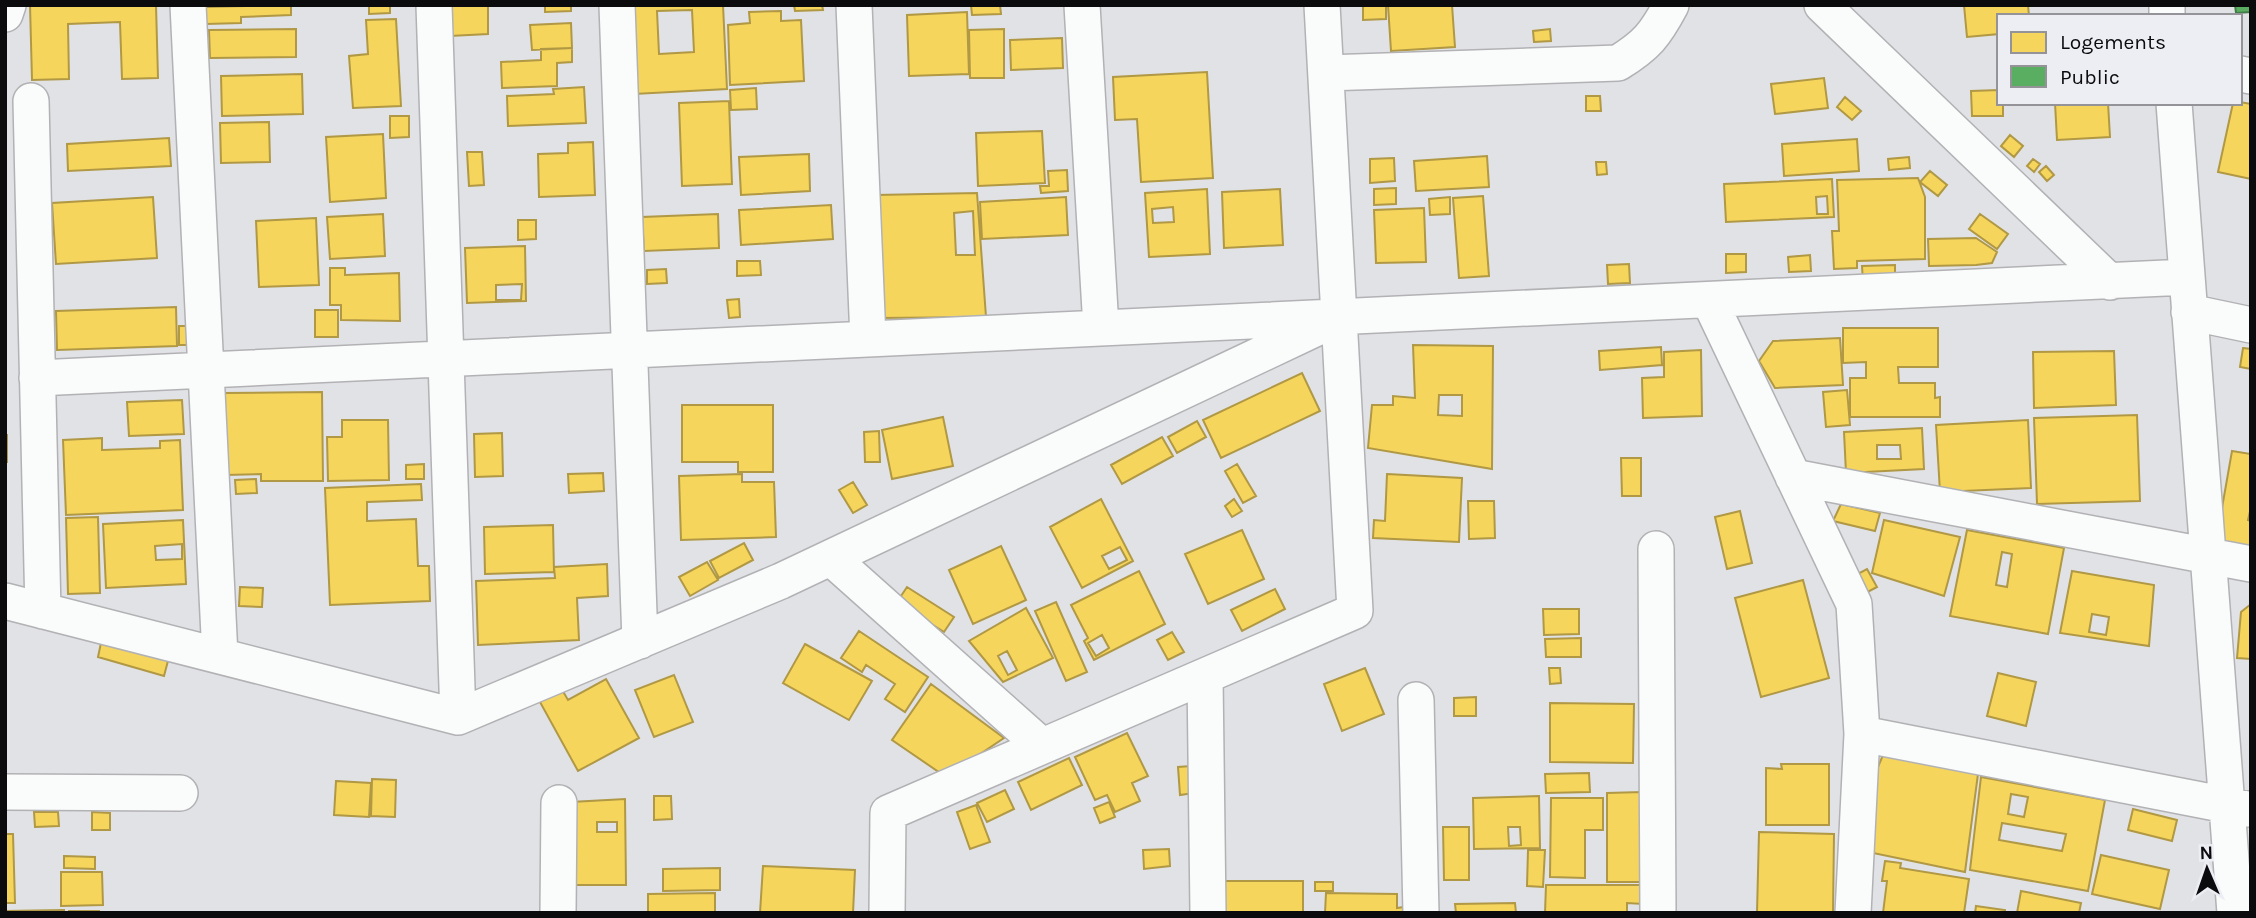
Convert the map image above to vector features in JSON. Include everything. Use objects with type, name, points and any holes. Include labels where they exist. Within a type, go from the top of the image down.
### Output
[{"type":"street","points":[[5,14],[8,5]]},
{"type":"street","points":[[188,5],[219,656]]},
{"type":"street","points":[[434,5],[458,717]]},
{"type":"street","points":[[617,5],[640,641]]},
{"type":"street","points":[[854,5],[868,339]]},
{"type":"street","points":[[1082,5],[1101,328]]},
{"type":"street","points":[[887,913],[888,813],[1355,611],[1322,5]]},
{"type":"street","points":[[1326,73],[1618,63],[1642,48],[1656,32],[1671,5]]},
{"type":"street","points":[[1822,5],[2110,282]]},
{"type":"street","points":[[31,101],[43,611]]},
{"type":"street","points":[[2174,105],[2208,555],[2239,807],[2235,913]]},
{"type":"street","points":[[37,378],[2187,277]]},
{"type":"street","points":[[1709,300],[1854,604],[1862,734],[1853,913]]},
{"type":"street","points":[[2189,312],[2251,325]]},
{"type":"street","points":[[5,601],[458,717],[831,558],[1339,317]]},
{"type":"street","points":[[1793,477],[2251,564]]},
{"type":"street","points":[[1657,549],[1658,913]]},
{"type":"street","points":[[831,558],[1042,746]]},
{"type":"street","points":[[1205,676],[1208,913]]},
{"type":"street","points":[[1416,700],[1421,913]]},
{"type":"street","points":[[1862,734],[2239,807]]},
{"type":"street","points":[[5,792],[180,793]]},
{"type":"street","points":[[558,913],[559,803]]},
{"type":"building: Logements","points":[[30,5],[156,5],[158,78],[122,79],[120,22],[68,24],[69,79],[32,80]]},
{"type":"building: Logements","points":[[291,5],[291,15],[241,17],[241,23],[206,24],[206,7]]},
{"type":"building: Logements","points":[[369,5],[390,5],[390,13],[369,14]]},
{"type":"building: Logements","points":[[449,5],[488,5],[488,34],[450,36]]},
{"type":"building: Logements","points":[[545,5],[571,5],[571,11],[545,12]]},
{"type":"building: Logements","points":[[629,5],[723,5],[727,89],[634,94]],"holes":[[[692,10],[694,52],[659,54],[657,11]]]},
{"type":"building: Logements","points":[[794,5],[822,5],[823,10],[795,11]]},
{"type":"building: Logements","points":[[971,5],[1000,5],[1001,14],[972,15]]},
{"type":"building: Logements","points":[[1363,5],[1386,5],[1386,19],[1363,20]]},
{"type":"building: Logements","points":[[1388,5],[1452,5],[1455,47],[1391,51]]},
{"type":"building: Logements","points":[[1964,5],[2028,5],[2029,14],[1997,14],[1997,34],[1967,37]]},
{"type":"building: Logements","points":[[781,11],[781,21],[801,20],[804,81],[730,85],[728,25],[750,23],[749,12]]},
{"type":"building: Logements","points":[[967,12],[969,74],[909,76],[907,15]]},
{"type":"building: Logements","points":[[396,19],[401,106],[353,108],[349,56],[368,54],[366,20]]},
{"type":"building: Logements","points":[[571,23],[572,48],[532,50],[530,25]]},
{"type":"building: Logements","points":[[296,29],[296,57],[210,58],[209,30]]},
{"type":"building: Logements","points":[[1004,29],[1004,78],[970,78],[969,30]]},
{"type":"building: Logements","points":[[1550,29],[1551,41],[1534,42],[1533,31]]},
{"type":"building: Logements","points":[[1062,38],[1063,68],[1011,70],[1010,40]]},
{"type":"building: Logements","points":[[572,48],[572,62],[557,63],[557,86],[502,88],[501,62],[541,60],[541,49]]},
{"type":"building: Logements","points":[[1207,72],[1213,178],[1141,182],[1137,119],[1115,120],[1113,77]]},
{"type":"building: Logements","points":[[302,74],[303,114],[222,116],[221,76]]},
{"type":"building: Logements","points":[[1824,78],[1828,108],[1775,114],[1771,84]]},
{"type":"building: Logements","points":[[584,87],[586,123],[508,126],[507,96],[554,94],[553,89]]},
{"type":"building: Logements","points":[[756,88],[757,109],[731,110],[730,90]]},
{"type":"building: Logements","points":[[1997,90],[1997,105],[2003,105],[2003,116],[1972,116],[1971,91]]},
{"type":"building: Logements","points":[[1586,96],[1600,96],[1601,111],[1586,111]]},
{"type":"building: Logements","points":[[1845,97],[1861,111],[1852,120],[1837,107]]},
{"type":"building: Logements","points":[[729,101],[732,184],[682,186],[679,103]]},
{"type":"building: Logements","points":[[2242,102],[2251,104],[2251,179],[2218,172],[2233,105],[2242,105]]},
{"type":"building: Logements","points":[[2055,105],[2108,105],[2110,137],[2057,140]]},
{"type":"building: Logements","points":[[390,116],[409,116],[409,137],[390,138]]},
{"type":"building: Logements","points":[[269,122],[270,162],[221,163],[220,123]]},
{"type":"building: Logements","points":[[1042,131],[1045,183],[978,186],[976,133]]},
{"type":"building: Logements","points":[[383,134],[386,198],[330,202],[326,137]]},
{"type":"building: Logements","points":[[2010,135],[2023,146],[2014,157],[2001,146]]},
{"type":"building: Logements","points":[[169,138],[171,166],[68,171],[67,144]]},
{"type":"building: Logements","points":[[1857,139],[1859,171],[1784,176],[1782,144]]},
{"type":"building: Logements","points":[[593,142],[595,195],[539,197],[538,154],[568,153],[568,143]]},
{"type":"building: Logements","points":[[467,152],[482,152],[484,185],[469,186]]},
{"type":"building: Logements","points":[[809,154],[810,191],[741,195],[739,157]]},
{"type":"building: Logements","points":[[1487,156],[1489,187],[1416,191],[1414,161]]},
{"type":"building: Logements","points":[[1909,157],[1910,168],[1889,170],[1888,159]]},
{"type":"building: Logements","points":[[1394,158],[1395,181],[1370,183],[1370,159]]},
{"type":"building: Logements","points":[[2033,159],[2040,164],[2034,172],[2027,166]]},
{"type":"building: Logements","points":[[1596,162],[1606,162],[1607,174],[1597,175]]},
{"type":"building: Logements","points":[[2046,166],[2054,175],[2047,181],[2039,172]]},
{"type":"building: Logements","points":[[1067,170],[1068,191],[1041,193],[1040,186],[1049,186],[1048,171]]},
{"type":"building: Logements","points":[[1930,171],[1947,185],[1938,196],[1920,182]]},
{"type":"building: Logements","points":[[1918,178],[1925,197],[1925,259],[1857,261],[1857,268],[1834,269],[1832,231],[1839,231],[1837,180]]},
{"type":"building: Logements","points":[[1832,179],[1834,217],[1726,222],[1724,184]],"holes":[[[1827,196],[1828,214],[1817,214],[1816,197]]]},
{"type":"building: Logements","points":[[1396,188],[1396,204],[1374,205],[1374,189]]},
{"type":"building: Logements","points":[[1207,189],[1210,254],[1149,257],[1145,193]],"holes":[[[1173,207],[1174,222],[1153,223],[1152,209]]]},
{"type":"building: Logements","points":[[1280,189],[1283,245],[1224,248],[1222,192]]},
{"type":"building: Logements","points":[[977,193],[986,317],[878,318],[876,195]],"holes":[[[973,211],[975,255],[956,255],[954,213]]]},
{"type":"building: Logements","points":[[1483,196],[1489,276],[1459,278],[1453,198]]},
{"type":"building: Logements","points":[[153,197],[157,258],[56,264],[52,203]]},
{"type":"building: Logements","points":[[1066,197],[1068,235],[982,239],[980,202]]},
{"type":"building: Logements","points":[[1450,197],[1450,214],[1430,215],[1429,199]]},
{"type":"building: Logements","points":[[831,205],[833,239],[741,245],[739,210]]},
{"type":"building: Logements","points":[[1424,208],[1426,262],[1376,263],[1374,210]]},
{"type":"building: Logements","points":[[383,214],[385,256],[330,259],[327,217]]},
{"type":"building: Logements","points":[[718,214],[719,248],[644,251],[642,217]]},
{"type":"building: Logements","points":[[1980,214],[2008,234],[1997,249],[1969,229]]},
{"type":"building: Logements","points":[[316,218],[319,285],[259,287],[256,221]]},
{"type":"building: Logements","points":[[518,220],[536,220],[536,239],[518,240]]},
{"type":"building: Logements","points":[[1976,238],[1997,252],[1992,263],[1929,266],[1928,239]]},
{"type":"building: Logements","points":[[525,246],[526,301],[467,303],[465,248]],"holes":[[[522,284],[521,300],[496,300],[496,285]]]},
{"type":"building: Logements","points":[[1726,254],[1746,254],[1746,272],[1726,273]]},
{"type":"building: Logements","points":[[1810,255],[1811,271],[1789,272],[1788,257]]},
{"type":"building: Logements","points":[[737,261],[760,261],[761,275],[737,276]]},
{"type":"building: Logements","points":[[1629,264],[1630,283],[1608,284],[1607,265]]},
{"type":"building: Logements","points":[[1895,265],[1895,280],[1863,282],[1862,266]]},
{"type":"building: Logements","points":[[330,268],[345,268],[345,275],[399,273],[400,321],[341,320],[341,305],[330,305]]},
{"type":"building: Logements","points":[[666,269],[667,283],[647,284],[647,270]]},
{"type":"building: Logements","points":[[739,299],[740,317],[729,318],[727,300]]},
{"type":"building: Logements","points":[[176,307],[177,346],[57,350],[56,311]]},
{"type":"building: Logements","points":[[315,310],[338,310],[338,337],[315,337]]},
{"type":"building: Logements","points":[[179,326],[192,326],[193,345],[179,345]]},
{"type":"building: Logements","points":[[1843,328],[1938,328],[1938,367],[1898,367],[1899,383],[1935,383],[1935,398],[1940,397],[1940,417],[1850,417],[1850,378],[1866,378],[1866,362],[1843,363]]},
{"type":"building: Logements","points":[[1840,338],[1843,385],[1775,388],[1759,361],[1773,341]]},
{"type":"building: Logements","points":[[1413,345],[1493,346],[1492,469],[1368,448],[1372,405],[1393,405],[1393,396],[1415,398]],"holes":[[[1439,395],[1462,395],[1462,416],[1438,415]]]},
{"type":"building: Logements","points":[[1661,347],[1662,365],[1600,370],[1599,351]]},
{"type":"building: Logements","points":[[2243,348],[2251,349],[2251,369],[2240,367]]},
{"type":"building: Logements","points":[[1701,350],[1702,416],[1643,418],[1642,378],[1664,377],[1664,352]]},
{"type":"building: Logements","points":[[2114,351],[2116,405],[2034,408],[2033,352]]},
{"type":"building: Logements","points":[[1302,373],[1320,411],[1221,458],[1203,420]]},
{"type":"building: Logements","points":[[1847,390],[1850,425],[1826,427],[1823,392]]},
{"type":"building: Logements","points":[[322,392],[323,481],[261,481],[261,474],[225,475],[224,393]]},
{"type":"building: Logements","points":[[182,400],[184,434],[129,436],[127,402]]},
{"type":"building: Logements","points":[[682,405],[773,405],[773,472],[738,472],[738,462],[682,462]]},
{"type":"building: Logements","points":[[2137,415],[2140,501],[2037,504],[2034,418]]},
{"type":"building: Logements","points":[[943,417],[953,466],[892,479],[882,430]]},
{"type":"building: Logements","points":[[342,420],[388,420],[389,480],[328,481],[327,437],[342,437]]},
{"type":"building: Logements","points":[[2028,420],[2031,488],[1940,492],[1936,425]]},
{"type":"building: Logements","points":[[1197,421],[1206,437],[1177,453],[1168,437]]},
{"type":"building: Logements","points":[[1922,428],[1924,469],[1846,473],[1844,432]],"holes":[[[1877,445],[1900,445],[1901,459],[1877,459]]]},
{"type":"building: Logements","points":[[879,431],[880,462],[865,462],[864,432]]},
{"type":"building: Logements","points":[[502,433],[503,476],[475,477],[474,434]]},
{"type":"building: Logements","points":[[7,435],[7,462],[5,462]]},
{"type":"building: Logements","points":[[1162,437],[1173,456],[1122,484],[1111,465]]},
{"type":"building: Logements","points":[[102,438],[102,450],[160,448],[160,441],[180,440],[183,510],[66,515],[63,440]]},
{"type":"building: Logements","points":[[2232,451],[2251,454],[2251,507],[2248,520],[2251,521],[2251,548],[2216,542]]},
{"type":"building: Logements","points":[[1621,458],[1641,458],[1641,496],[1622,496]]},
{"type":"building: Logements","points":[[424,464],[424,479],[406,479],[406,465]]},
{"type":"building: Logements","points":[[1237,464],[1256,496],[1243,503],[1225,471]]},
{"type":"building: Logements","points":[[603,473],[604,491],[569,493],[568,474]]},
{"type":"building: Logements","points":[[742,474],[742,482],[774,482],[776,537],[681,540],[679,476]]},
{"type":"building: Logements","points":[[1387,474],[1462,478],[1459,542],[1373,538],[1374,520],[1385,521]]},
{"type":"building: Logements","points":[[256,479],[257,493],[236,494],[235,480]]},
{"type":"building: Logements","points":[[853,482],[867,505],[853,513],[839,490]]},
{"type":"building: Logements","points":[[421,484],[422,500],[367,502],[367,521],[416,519],[418,566],[429,566],[430,601],[330,605],[325,488]]},
{"type":"building: Logements","points":[[1101,499],[1133,561],[1082,588],[1050,527]],"holes":[[[1120,547],[1127,560],[1109,569],[1102,556]]]},
{"type":"building: Logements","points":[[1234,499],[1242,511],[1232,517],[1225,506]]},
{"type":"building: Logements","points":[[1468,501],[1494,501],[1495,538],[1469,539]]},
{"type":"building: Logements","points":[[1841,504],[1880,513],[1875,531],[1833,521]]},
{"type":"building: Logements","points":[[1740,511],[1752,563],[1727,569],[1715,517]]},
{"type":"building: Logements","points":[[98,517],[100,593],[68,594],[66,518]]},
{"type":"building: Logements","points":[[183,520],[186,584],[106,588],[103,524]],"holes":[[[182,544],[182,559],[156,560],[155,546]]]},
{"type":"building: Logements","points":[[1884,520],[1960,537],[1944,596],[1872,573]]},
{"type":"building: Logements","points":[[553,525],[554,572],[485,574],[484,527]]},
{"type":"building: Logements","points":[[1242,530],[1264,579],[1208,604],[1185,554]]},
{"type":"building: Logements","points":[[1967,530],[2064,548],[2048,634],[1950,616]],"holes":[[[2002,552],[2012,554],[2007,587],[1996,585]]]},
{"type":"building: Logements","points":[[744,543],[753,560],[719,578],[710,561]]},
{"type":"building: Logements","points":[[1001,546],[1026,600],[973,624],[949,570]]},
{"type":"building: Logements","points":[[707,562],[718,580],[690,596],[679,577]]},
{"type":"building: Logements","points":[[607,564],[608,596],[577,598],[579,640],[478,645],[476,581],[555,578],[554,567]]},
{"type":"building: Logements","points":[[1867,569],[1877,587],[1862,595],[1852,577]]},
{"type":"building: Logements","points":[[1139,571],[1165,624],[1094,660],[1084,641],[1088,638],[1071,605]],"holes":[[[1102,635],[1109,648],[1096,656],[1088,643]]]},
{"type":"building: Logements","points":[[2072,571],[2154,585],[2149,646],[2060,633]],"holes":[[[2092,614],[2109,617],[2106,635],[2089,632]]]},
{"type":"building: Logements","points":[[1803,580],[1829,678],[1761,697],[1735,598]]},
{"type":"building: Logements","points":[[240,587],[263,588],[262,607],[239,606]]},
{"type":"building: Logements","points":[[907,587],[954,617],[944,632],[897,602]]},
{"type":"building: Logements","points":[[1275,589],[1285,609],[1242,631],[1231,610]]},
{"type":"building: Logements","points":[[1056,602],[1087,672],[1066,681],[1035,611]]},
{"type":"building: Logements","points":[[2251,604],[2251,659],[2237,658],[2241,612]]},
{"type":"building: Logements","points":[[1026,608],[1053,658],[1003,682],[969,641]],"holes":[[[1007,651],[1017,670],[1008,675],[998,656]]]},
{"type":"building: Logements","points":[[1543,609],[1579,609],[1579,634],[1544,635]]},
{"type":"building: Logements","points":[[859,631],[928,677],[905,712],[885,699],[895,684],[866,665],[862,672],[841,658]]},
{"type":"building: Logements","points":[[1172,632],[1184,652],[1168,660],[1157,640]]},
{"type":"building: Logements","points":[[102,638],[169,657],[164,676],[98,657]]},
{"type":"building: Logements","points":[[1581,638],[1581,657],[1546,657],[1545,639]]},
{"type":"building: Logements","points":[[805,644],[872,681],[849,720],[783,683]]},
{"type":"building: Logements","points":[[1365,668],[1384,714],[1342,731],[1324,684]]},
{"type":"building: Logements","points":[[1549,668],[1560,668],[1561,683],[1550,684]]},
{"type":"building: Logements","points":[[1998,673],[2036,682],[2026,726],[1987,716]]},
{"type":"building: Logements","points":[[674,675],[693,722],[654,737],[635,690]]},
{"type":"building: Logements","points":[[606,679],[639,738],[578,771],[535,693],[557,681],[568,700]]},
{"type":"building: Logements","points":[[931,684],[1004,738],[946,777],[892,740]]},
{"type":"building: Logements","points":[[1476,697],[1476,716],[1454,716],[1454,698]]},
{"type":"building: Logements","points":[[1550,703],[1634,704],[1633,763],[1550,762]]},
{"type":"building: Logements","points":[[1127,733],[1148,776],[1132,783],[1140,801],[1115,812],[1107,795],[1095,800],[1075,757]]},
{"type":"building: Logements","points":[[1883,755],[1978,774],[1965,872],[1873,853],[1873,779]]},
{"type":"building: Logements","points":[[1069,758],[1082,785],[1031,810],[1018,782]]},
{"type":"building: Logements","points":[[1781,764],[1829,764],[1829,825],[1766,825],[1766,768],[1782,769]]},
{"type":"building: Logements","points":[[1191,766],[1194,793],[1180,795],[1178,767]]},
{"type":"building: Logements","points":[[1589,773],[1590,792],[1546,793],[1545,774]]},
{"type":"building: Logements","points":[[1981,777],[2105,800],[2088,891],[1970,870]],"holes":[[[2011,794],[2028,797],[2024,817],[2008,814]],[[2002,823],[2066,834],[2062,851],[1999,840]]]},
{"type":"building: Logements","points":[[372,779],[396,780],[395,817],[371,816]]},
{"type":"building: Logements","points":[[336,781],[371,783],[369,817],[334,815]]},
{"type":"building: Logements","points":[[1005,790],[1014,809],[987,822],[977,803]]},
{"type":"building: Logements","points":[[1642,792],[1643,882],[1607,882],[1607,793]]},
{"type":"building: Logements","points":[[654,796],[671,796],[672,819],[654,820]]},
{"type":"building: Logements","points":[[1539,796],[1540,848],[1474,849],[1473,798]],"holes":[[[1508,827],[1520,827],[1521,845],[1509,846]]]},
{"type":"building: Logements","points":[[1551,798],[1603,798],[1603,830],[1585,830],[1585,878],[1550,877]]},
{"type":"building: Logements","points":[[625,799],[626,885],[572,885],[571,802]],"holes":[[[597,822],[617,822],[617,832],[597,832]]]},
{"type":"building: Logements","points":[[1109,802],[1115,817],[1100,823],[1094,808]]},
{"type":"building: Logements","points":[[976,805],[990,842],[970,849],[957,812]]},
{"type":"building: Logements","points":[[2133,809],[2177,820],[2172,841],[2128,830]]},
{"type":"building: Logements","points":[[34,812],[58,812],[59,826],[35,827]]},
{"type":"building: Logements","points":[[92,812],[110,813],[110,830],[92,830]]},
{"type":"building: Logements","points":[[1443,827],[1469,827],[1469,880],[1444,880]]},
{"type":"building: Logements","points":[[1759,832],[1834,834],[1833,913],[1757,913]]},
{"type":"building: Logements","points":[[5,834],[13,834],[15,903],[5,903]]},
{"type":"building: Logements","points":[[1169,849],[1170,866],[1144,869],[1143,850]]},
{"type":"building: Logements","points":[[1528,850],[1545,850],[1543,887],[1527,886]]},
{"type":"building: Logements","points":[[2101,855],[2169,870],[2160,909],[2092,894]]},
{"type":"building: Logements","points":[[64,856],[95,857],[95,869],[64,868]]},
{"type":"building: Logements","points":[[1885,861],[1901,863],[1900,868],[1969,879],[1964,913],[1883,913],[1887,881],[1882,881]]},
{"type":"building: Logements","points":[[763,866],[855,870],[853,913],[760,913]]},
{"type":"building: Logements","points":[[720,868],[720,890],[663,891],[663,869]]},
{"type":"building: Logements","points":[[61,872],[102,872],[103,905],[61,906]]},
{"type":"building: Logements","points":[[1219,881],[1303,881],[1303,913],[1219,913]]},
{"type":"building: Logements","points":[[1315,882],[1333,882],[1333,891],[1315,891]]},
{"type":"building: Logements","points":[[1546,885],[1644,885],[1643,904],[1627,903],[1627,913],[1545,913]]},
{"type":"building: Logements","points":[[2021,891],[2081,903],[2079,913],[2017,913]]},
{"type":"building: Logements","points":[[715,893],[715,913],[648,913],[648,894]]},
{"type":"building: Logements","points":[[1326,893],[1397,894],[1397,908],[1404,907],[1404,913],[1325,913]]},
{"type":"building: Logements","points":[[1515,903],[1516,913],[1456,913],[1455,904]]},
{"type":"building: Logements","points":[[1976,906],[2005,910],[2005,913],[1975,913]]},
{"type":"building: Logements","points":[[64,910],[64,913],[5,913],[5,911]]},
{"type":"building: Logements","points":[[99,911],[99,913],[69,913]]},
{"type":"building: Public","points":[[2235,5],[2251,5],[2251,12],[2236,13]]}]
